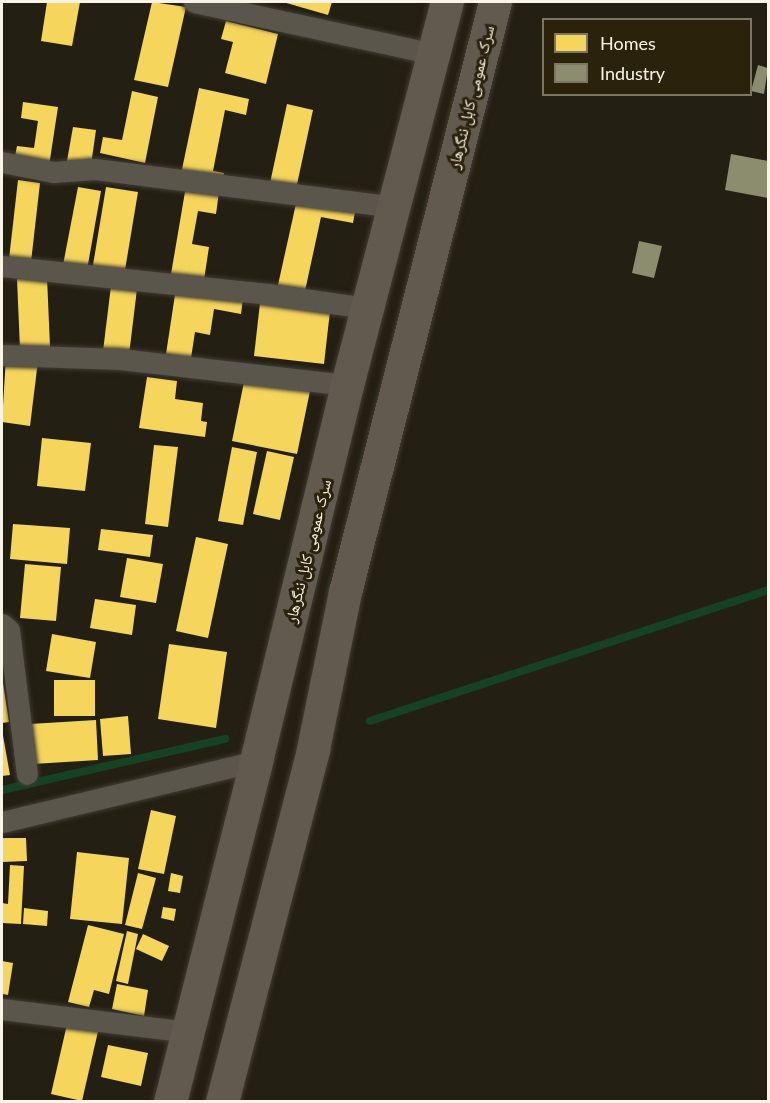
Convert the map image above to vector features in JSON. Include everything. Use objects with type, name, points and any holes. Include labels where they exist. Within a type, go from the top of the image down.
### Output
[{"type":"highway","name":"سرک عمومی کابل ننگرهار","points":[[170,1101],[256,761],[347,385],[447,2]]},
{"type":"highway","name":"سرک عمومی کابل ننگرهار","points":[[222,1101],[313,749],[345,592],[495,2]]},
{"type":"street","points":[[194,2],[434,54]]},
{"type":"street","points":[[2,162],[53,172],[95,169],[394,207]]},
{"type":"street","points":[[2,266],[268,294],[368,308]]},
{"type":"street","points":[[2,356],[120,359],[347,385]]},
{"type":"street","points":[[2,624],[9,630],[27,774]]},
{"type":"street","points":[[2,822],[256,761]]},
{"type":"street","points":[[2,1009],[188,1032]]},
{"type":"building: Homes","points":[[47,2],[80,2],[72,46],[41,41]]},
{"type":"building: Homes","points":[[152,2],[186,7],[168,87],[134,80]]},
{"type":"building: Homes","points":[[283,2],[332,2],[328,15]]},
{"type":"building: Homes","points":[[226,21],[278,34],[266,84],[225,73],[233,42],[221,39]]},
{"type":"building: Homes","points":[[199,88],[249,99],[246,115],[225,110],[213,171],[224,173],[222,182],[181,174]]},
{"type":"building: Homes","points":[[132,91],[158,97],[145,163],[100,153],[103,137],[122,140]]},
{"type":"building: Homes","points":[[23,102],[58,107],[49,166],[14,161],[17,146],[34,148],[38,121],[21,118]]},
{"type":"building: Homes","points":[[287,104],[313,110],[296,189],[270,183]]},
{"type":"building: Homes","points":[[73,127],[96,130],[91,165],[67,161]]},
{"type":"building: Homes","points":[[18,180],[40,183],[31,262],[9,259]]},
{"type":"building: Homes","points":[[186,186],[219,192],[216,214],[198,211],[192,244],[209,247],[204,280],[171,274]]},
{"type":"building: Homes","points":[[78,187],[101,191],[87,270],[63,265]]},
{"type":"building: Homes","points":[[106,187],[138,192],[124,276],[92,271]]},
{"type":"building: Homes","points":[[297,199],[355,212],[353,223],[321,217],[305,291],[278,285]]},
{"type":"building: Homes","points":[[47,277],[50,347],[20,349],[17,279]]},
{"type":"building: Homes","points":[[111,286],[137,289],[129,355],[103,351]]},
{"type":"building: Homes","points":[[176,288],[243,299],[241,314],[214,309],[210,335],[195,332],[191,358],[166,354]]},
{"type":"building: Homes","points":[[260,303],[330,311],[324,364],[254,356]]},
{"type":"building: Homes","points":[[6,357],[38,361],[30,426],[2,422]]},
{"type":"building: Homes","points":[[147,377],[177,381],[175,399],[203,403],[201,421],[207,422],[205,437],[139,428]]},
{"type":"building: Homes","points":[[245,377],[310,391],[297,454],[232,441]]},
{"type":"building: Homes","points":[[42,438],[91,443],[85,491],[37,486]]},
{"type":"building: Homes","points":[[154,445],[178,447],[168,527],[145,524]]},
{"type":"building: Homes","points":[[232,447],[257,452],[243,525],[218,521]]},
{"type":"building: Homes","points":[[267,451],[294,457],[280,520],[253,514]]},
{"type":"building: Homes","points":[[13,524],[70,528],[67,564],[10,559]]},
{"type":"building: Homes","points":[[101,529],[153,535],[150,557],[98,550]]},
{"type":"building: Homes","points":[[196,537],[228,544],[208,638],[176,631]]},
{"type":"building: Homes","points":[[127,558],[163,564],[156,603],[120,597]]},
{"type":"building: Homes","points":[[25,564],[61,567],[56,621],[20,618]]},
{"type":"building: Homes","points":[[95,599],[136,605],[132,635],[90,628]]},
{"type":"building: Homes","points":[[52,634],[96,642],[90,678],[46,671]]},
{"type":"building: Homes","points":[[169,644],[227,652],[216,728],[158,719]]},
{"type":"building: Homes","points":[[2,676],[9,722],[2,723]]},
{"type":"building: Homes","points":[[54,680],[95,680],[95,716],[54,716]]},
{"type":"building: Homes","points":[[128,716],[131,754],[103,756],[100,719]]},
{"type":"building: Homes","points":[[96,720],[98,760],[33,764],[30,724]]},
{"type":"building: Homes","points":[[2,730],[10,775],[2,776]]},
{"type":"building: Homes","points":[[151,810],[176,816],[164,874],[138,869]]},
{"type":"building: Homes","points":[[2,838],[26,838],[27,861],[2,862]]},
{"type":"building: Homes","points":[[77,852],[129,858],[122,924],[70,919]]},
{"type":"building: Homes","points":[[10,865],[24,866],[21,924],[2,923],[2,903],[8,904]]},
{"type":"building: Homes","points":[[138,873],[156,878],[142,929],[125,925]]},
{"type":"building: Homes","points":[[171,873],[183,876],[180,893],[168,891]]},
{"type":"building: Homes","points":[[163,907],[176,909],[174,921],[161,918]]},
{"type":"building: Homes","points":[[24,908],[48,911],[47,926],[23,924]]},
{"type":"building: Homes","points":[[88,925],[124,934],[109,994],[94,990],[89,1007],[68,1002]]},
{"type":"building: Homes","points":[[127,931],[138,934],[128,984],[116,981]]},
{"type":"building: Homes","points":[[143,934],[169,946],[162,961],[136,949]]},
{"type":"building: Homes","points":[[2,961],[13,963],[8,995],[2,994]]},
{"type":"building: Homes","points":[[117,984],[148,990],[144,1016],[112,1009]]},
{"type":"building: Homes","points":[[68,1020],[99,1027],[82,1101],[51,1094]]},
{"type":"building: Homes","points":[[108,1045],[148,1053],[141,1086],[101,1077]]},
{"type":"building: Industry","points":[[758,65],[768,68],[764,94],[752,91]]},
{"type":"building: Industry","points":[[731,154],[768,161],[768,198],[725,190]]},
{"type":"building: Industry","points":[[639,241],[662,246],[654,278],[632,273]]},
{"type":"waterway","points":[[370,721],[768,590]]},
{"type":"waterway","points":[[2,790],[225,739]]}]
